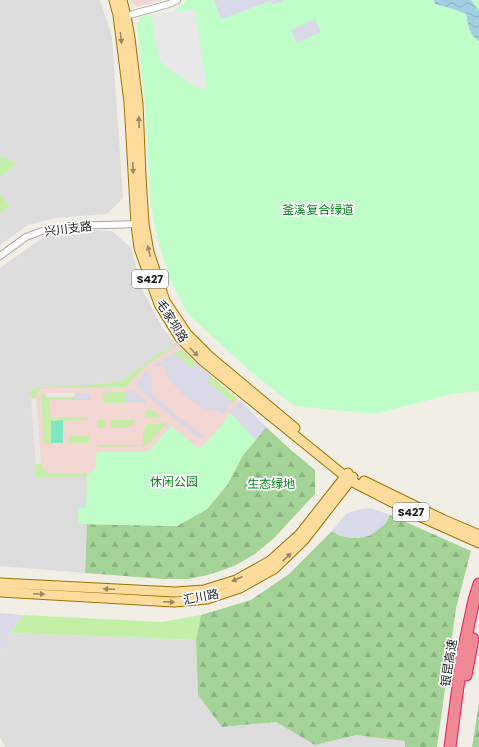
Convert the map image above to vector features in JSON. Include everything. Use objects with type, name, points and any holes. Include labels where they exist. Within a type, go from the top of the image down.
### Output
[{"type":"highway","name":"银昆高速","points":[[450,747],[462,656],[479,584]]},
{"type":"highway","name":"银昆高速","points":[[456,747],[479,603]]},
{"type":"main road","name":"毛家坝路","points":[[114,0],[118,15],[129,102],[140,224]]},
{"type":"main road","name":"毛家坝路","points":[[122,0],[126,16],[138,104],[141,176],[139,248],[159,304],[180,338],[203,361],[349,477]]},
{"type":"main road","name":"S427","points":[[349,477],[479,535]]},
{"type":"main road","name":"S427","points":[[349,477],[424,518],[479,543]]},
{"type":"main road","name":"汇川路","points":[[0,583],[175,592],[204,590],[236,580],[270,561],[300,534],[349,477]]},
{"type":"main road","name":"汇川路","points":[[0,592],[174,602],[207,599],[240,588],[274,569],[304,540],[349,477]]},
{"type":"street","points":[[126,16],[169,4],[177,0]]},
{"type":"street","name":"兴川支路","points":[[0,256],[26,237],[45,230],[69,226],[140,224]]},
{"type":"shaded area","points":[[0,0],[100,0],[112,37],[123,198],[107,214],[55,218],[28,225],[0,245],[0,213],[10,206],[0,194],[0,178],[16,163],[0,156]]},
{"type":"shaded area","points":[[131,0],[162,0],[139,6],[132,4]]},
{"type":"shaded area","points":[[214,0],[283,1],[272,5],[271,1],[221,19]]},
{"type":"shaded area","points":[[195,10],[207,90],[193,85],[166,67],[160,60],[155,40],[152,14]]},
{"type":"shaded area","points":[[315,19],[321,32],[297,43],[291,30]]},
{"type":"shaded area","points":[[83,230],[112,231],[131,248],[142,289],[163,329],[176,344],[121,381],[92,385],[38,387],[30,391],[87,476],[87,508],[78,508],[79,524],[87,524],[85,573],[0,566],[0,268],[42,238]]},
{"type":"shaded area","points":[[176,344],[238,399],[266,427],[243,455],[79,524],[78,508],[87,508],[86,476],[36,477],[30,391],[38,387],[92,385],[121,381],[160,352],[161,353]]},
{"type":"shaded area","points":[[174,353],[191,368],[196,363],[211,376],[207,381],[233,403],[221,416],[221,414],[216,410],[205,410],[189,398],[188,399],[167,379],[166,370],[162,366],[153,366]]},
{"type":"shaded area","points":[[146,372],[151,375],[153,395],[174,412],[181,420],[182,419],[204,437],[197,437],[138,388],[137,382]]},
{"type":"shaded area","points":[[129,390],[134,391],[146,401],[145,404],[142,404],[142,402],[125,403],[125,392]]},
{"type":"shaded area","points":[[46,393],[75,393],[75,397],[46,397]]},
{"type":"shaded area","points":[[75,393],[88,393],[91,400],[75,400]]},
{"type":"shaded area","points":[[36,398],[41,464],[36,464],[31,399]]},
{"type":"shaded area","points":[[241,401],[266,427],[256,440],[230,413]]},
{"type":"shaded area","points":[[371,508],[390,515],[385,524],[369,536],[350,538],[340,536],[332,531],[346,514]]},
{"type":"shaded area","points":[[0,613],[22,615],[0,650]]},
{"type":"shaded area","points":[[11,633],[196,640],[198,695],[222,727],[276,722],[315,745],[356,735],[406,741],[405,747],[5,747],[0,737],[0,650]]},
{"type":"green space","name":"釜溪复合绿道","points":[[187,0],[214,0],[221,19],[271,1],[272,5],[283,0],[479,0],[479,391],[452,394],[375,414],[294,406],[251,372],[187,313],[170,279],[156,233],[150,198],[145,104],[137,24],[141,17],[152,14],[155,40],[167,67],[193,85],[195,10],[173,12]]},
{"type":"green space","points":[[0,156],[17,163],[0,178]]},
{"type":"green space","points":[[0,194],[10,206],[0,213]]},
{"type":"green space","points":[[176,344],[177,345],[146,365],[126,387],[43,388],[38,392],[36,398],[31,399],[30,391],[38,387],[92,385],[121,381],[160,352],[161,353]]},
{"type":"green space","points":[[181,349],[196,363],[192,368],[174,353]]},
{"type":"green space","points":[[211,376],[237,398],[233,403],[207,381]]},
{"type":"green space","points":[[108,392],[125,392],[125,403],[103,403],[103,395]]},
{"type":"green space","points":[[46,393],[46,397],[75,397],[75,400],[49,400],[50,417],[87,417],[87,420],[51,421],[51,443],[44,443],[41,396]]},
{"type":"green space","points":[[149,408],[161,417],[146,417],[146,411]]},
{"type":"green space","name":"休闲公园","points":[[230,413],[256,440],[243,455],[227,485],[207,509],[177,526],[79,524],[78,508],[86,508],[87,474],[93,471],[96,464],[96,455],[99,452],[149,451],[171,426],[199,449],[206,441],[208,441]]},
{"type":"green space","points":[[63,420],[63,443],[51,443],[51,421]]},
{"type":"green space","points":[[97,420],[105,420],[105,428],[97,428]]},
{"type":"green space","points":[[111,420],[134,420],[134,426],[128,426],[128,428],[111,428]]},
{"type":"green space","points":[[165,422],[167,423],[146,446],[100,447],[97,445],[143,445],[143,429],[146,429],[146,424],[160,424]]},
{"type":"green space","name":"生态绿地","points":[[266,427],[315,470],[315,494],[274,538],[255,554],[234,566],[208,575],[188,579],[164,579],[85,573],[87,524],[177,526],[207,509],[227,485],[243,455]]},
{"type":"green space","points":[[69,436],[89,436],[89,443],[69,443]]},
{"type":"green space","points":[[36,464],[41,464],[43,469],[48,473],[87,474],[87,476],[36,477]]},
{"type":"green space","points":[[390,515],[471,551],[456,608],[437,747],[405,747],[405,741],[356,735],[315,745],[276,722],[222,727],[198,695],[196,640],[201,615],[251,600],[289,574],[332,531],[340,536],[385,524]]},
{"type":"green space","points":[[22,615],[162,622],[201,615],[196,640],[11,633]]},
{"type":"green space","points":[[479,703],[479,747],[472,747]]},
{"type":"water","points":[[434,0],[471,0],[479,11],[479,41],[471,32],[466,14],[435,4]]}]
